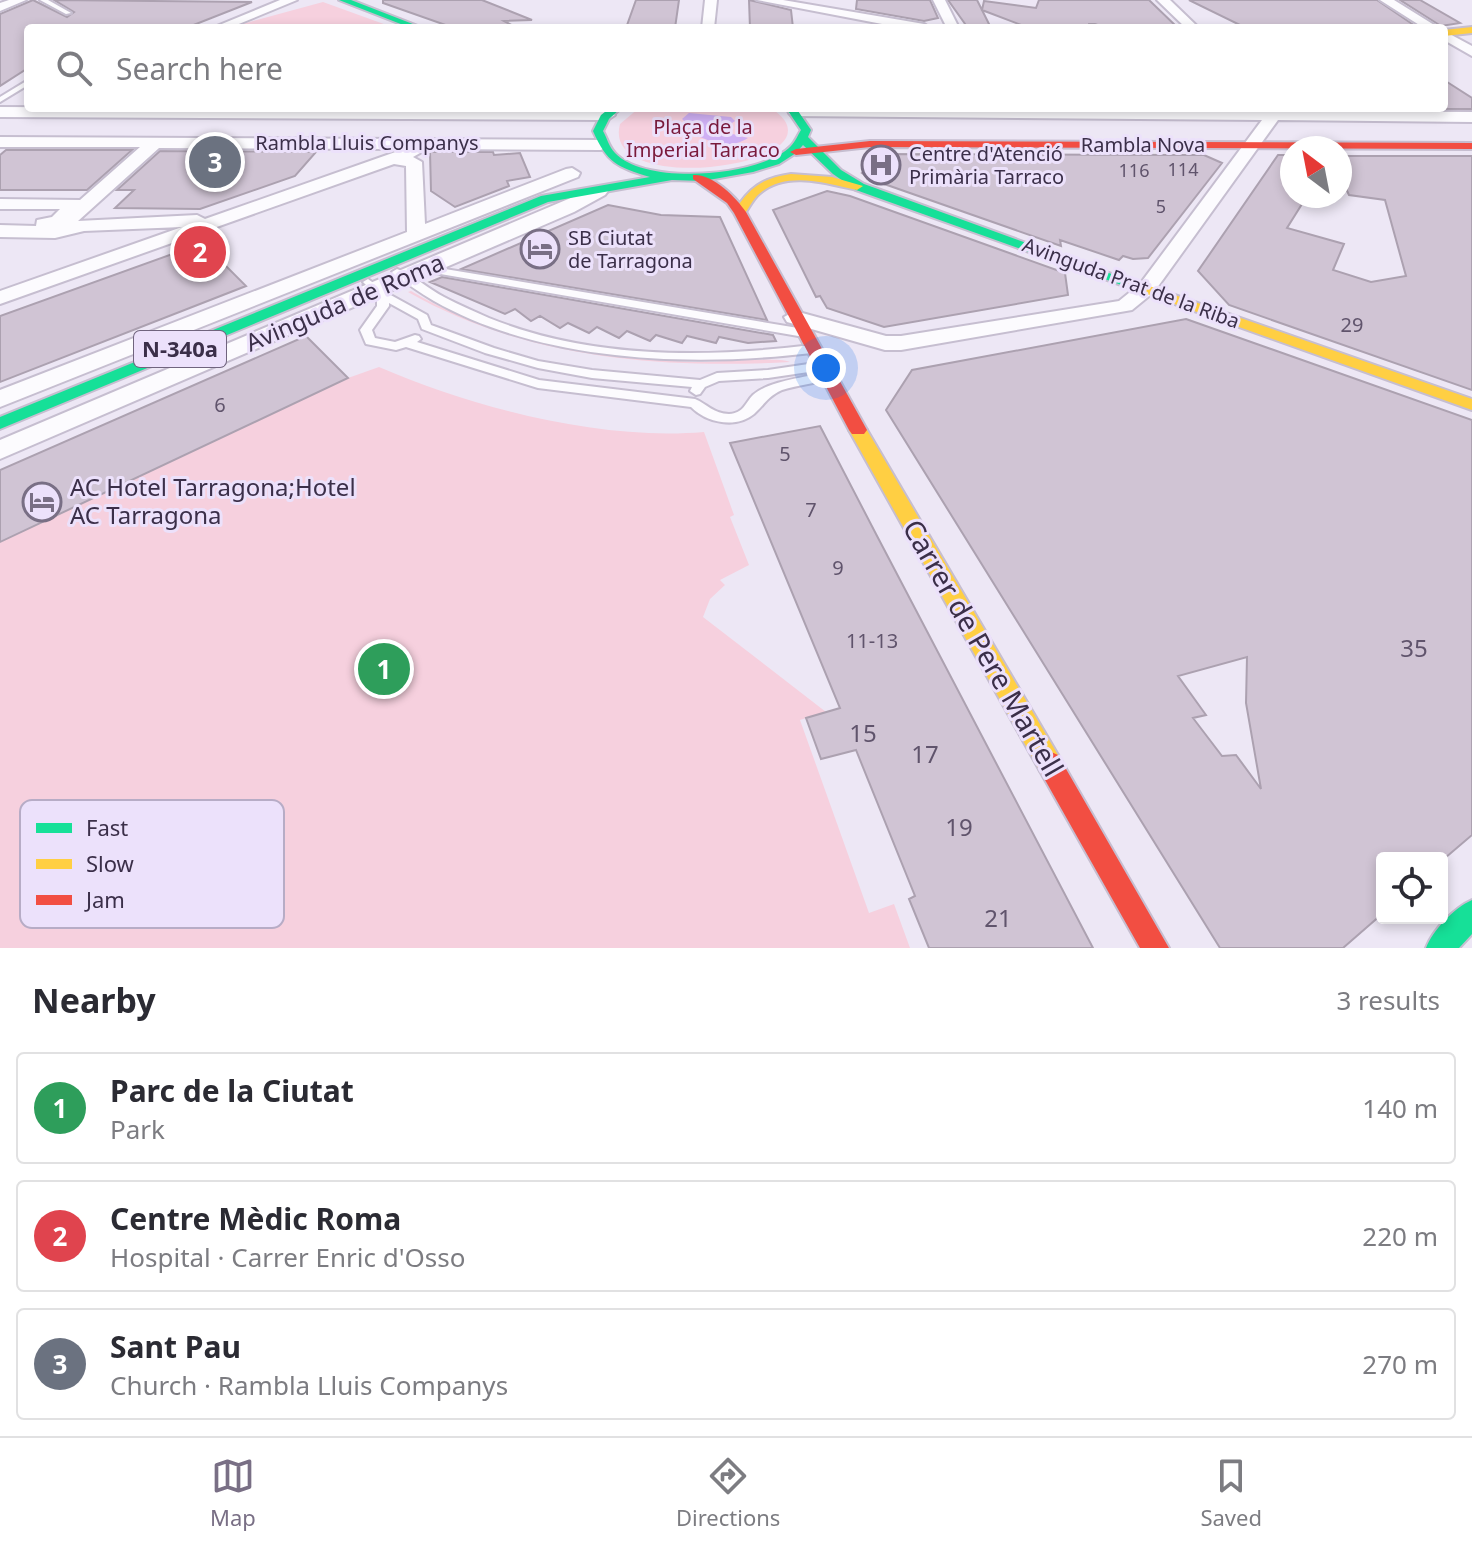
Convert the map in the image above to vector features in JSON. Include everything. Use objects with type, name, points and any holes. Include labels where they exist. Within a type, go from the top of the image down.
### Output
[{"type":"main road","points":[[343,0],[408,24]]},
{"type":"main road","points":[[1448,33],[1472,30]]},
{"type":"main road","points":[[608,112],[598,129],[603,147],[631,166],[673,176],[697,177],[752,171],[772,165],[804,147],[805,125],[795,112]]},
{"type":"main road","name":"Rambla Nova","points":[[804,147],[1246,131],[1472,146]]},
{"type":"main road","name":"Avinguda de Roma","points":[[545,199],[603,147]]},
{"type":"main road","name":"Avinguda Prat de la Riba","points":[[804,147],[860,187],[1472,405]]},
{"type":"main road","name":"Avinguda de Roma","points":[[396,271],[545,199],[673,176]]},
{"type":"main road","points":[[697,177],[731,200],[740,212],[754,192],[772,182],[826,180],[860,187]]},
{"type":"main road","name":"Carrer de Pere Martell","points":[[740,212],[824,371],[1155,948]]},
{"type":"main road","name":"Avinguda de Roma","points":[[0,423],[373,287]]},
{"type":"main road","points":[[1440,948],[1472,914]]},
{"type":"street","points":[[0,7],[20,0]]},
{"type":"street","points":[[228,24],[291,0]]},
{"type":"street","points":[[708,24],[711,0]]},
{"type":"street","points":[[763,0],[901,24]]},
{"type":"street","points":[[939,0],[951,24]]},
{"type":"street","points":[[1163,0],[1189,24]]},
{"type":"street","points":[[1386,0],[1426,24]]},
{"type":"street","points":[[1448,37],[1472,52]]},
{"type":"street","name":"Rambla Lluis Companys","points":[[0,112],[24,111]]},
{"type":"street","name":"Rambla Lluis Companys","points":[[466,112],[591,112]]},
{"type":"street","name":"Rambla Nova","points":[[863,112],[1275,118],[1472,117]]},
{"type":"street","points":[[541,143],[560,131],[561,121],[554,114]]},
{"type":"street","points":[[804,333],[901,343],[1125,306],[1147,288],[1246,131],[1275,118]]},
{"type":"street","name":"Rambla Nova","points":[[1275,118],[1291,130],[1305,135],[1313,134],[1313,131],[1472,131]]},
{"type":"street","name":"Rambla Nova","points":[[847,128],[1246,131]]},
{"type":"street","name":"Rambla Lluis Companys","points":[[0,142],[156,142],[394,151],[433,143],[541,143],[603,147]]},
{"type":"street","points":[[55,232],[156,142]]},
{"type":"street","points":[[0,298],[225,220],[394,151],[414,162],[416,233]]},
{"type":"street","name":"Avinguda de Roma","points":[[0,399],[572,173]]},
{"type":"street","name":"Avinguda de Roma","points":[[0,450],[373,287],[396,271],[427,269],[568,208],[599,191]]},
{"type":"street","points":[[0,201],[91,201]]},
{"type":"street","points":[[0,201],[75,204],[52,224],[0,223]]},
{"type":"street","points":[[0,231],[55,232],[84,225],[225,220]]},
{"type":"lane","points":[[35,0],[59,13]]},
{"type":"lane","points":[[43,0],[68,13]]},
{"type":"lane","points":[[0,98],[24,83]]},
{"type":"lane","points":[[427,269],[589,299],[804,333]]},
{"type":"lane","points":[[396,271],[437,299],[493,322],[577,344],[671,355],[771,355],[804,333]]},
{"type":"lane","points":[[373,287],[410,312],[423,317],[426,327],[423,333],[407,343],[385,346],[370,341],[366,330],[383,306],[373,287]]},
{"type":"lane","points":[[376,319],[393,313],[410,312]]},
{"type":"lane","points":[[426,327],[467,344],[551,368],[604,376],[701,384],[717,377],[824,371]]},
{"type":"lane","points":[[407,343],[538,384],[695,403],[708,415],[730,418],[749,411],[758,398],[779,387],[824,371]]},
{"type":"lane","points":[[736,377],[752,384],[758,398]]},
{"type":"lane","points":[[695,403],[694,396],[701,384]]},
{"type":"green space","points":[[323,2],[384,24],[242,24]]},
{"type":"green space","name":"Plaça de la Imperial Tarraco","points":[[634,112],[774,112],[788,128],[780,145],[755,158],[719,166],[681,168],[647,162],[624,148],[620,124]]},
{"type":"green space","points":[[408,292],[478,323],[583,351],[693,362],[790,362],[691,363],[642,360],[593,354],[545,345],[498,332],[452,314]]},
{"type":"green space","points":[[379,367],[455,396],[538,418],[623,431],[704,432],[734,515],[730,517],[749,565],[720,580],[725,585],[710,599],[703,617],[826,712],[800,720],[869,913],[894,904],[910,948],[0,948],[0,542],[348,378]]},
{"type":"shaded area","points":[[689,113],[731,117],[735,121],[726,127],[725,132],[748,138],[726,145],[693,134],[694,130],[682,119]]},
{"type":"building","points":[[33,0],[67,17],[74,12],[54,0],[252,2],[196,24],[24,24],[24,71],[0,86],[0,14]]},
{"type":"building","points":[[383,0],[482,0],[532,20],[504,21],[510,24],[443,24],[383,3]]},
{"type":"building","points":[[636,0],[679,0],[676,24],[627,24]]},
{"type":"building","points":[[749,0],[791,10],[793,24],[750,24]]},
{"type":"building","points":[[857,0],[930,0],[938,18],[924,21],[856,9]]},
{"type":"building","points":[[948,0],[977,0],[989,24],[965,24]]},
{"type":"building","points":[[1039,0],[1149,0],[1174,24],[1019,24],[982,10],[984,1],[1036,8]]},
{"type":"building","points":[[1189,0],[1377,0],[1412,24],[1238,24]]},
{"type":"building","points":[[1400,0],[1420,0],[1460,23],[1438,24]]},
{"type":"building","points":[[1448,83],[1472,98],[1472,109],[1448,109]]},
{"type":"building","points":[[6,150],[132,150],[87,190],[0,190],[0,155]]},
{"type":"building","points":[[160,151],[316,152],[295,176],[200,209],[115,208],[134,190],[117,190]]},
{"type":"building","points":[[430,152],[520,153],[530,177],[507,181],[509,186],[455,207],[431,191]]},
{"type":"building","points":[[875,154],[1204,155],[1222,163],[1148,258],[1123,256],[1119,260],[1060,240],[1061,246],[870,179],[862,173],[876,163]]},
{"type":"building","points":[[1280,155],[1280,208],[1300,208],[1287,228],[1344,244],[1333,270],[1371,282],[1406,276],[1385,200],[1352,195],[1352,156],[1472,156],[1472,390],[1229,305],[1198,271]]},
{"type":"building","points":[[827,191],[850,196],[1065,273],[1068,295],[884,327],[827,308],[820,296],[816,297],[773,210]]},
{"type":"building","points":[[608,205],[661,215],[720,217],[767,320],[461,269]]},
{"type":"building","points":[[203,243],[246,286],[0,382],[0,316]]},
{"type":"building","points":[[442,277],[773,335],[776,341],[748,343],[719,337],[716,343],[687,336],[682,343],[656,335],[650,341],[627,331],[619,338],[597,327],[589,333],[568,323],[560,328],[540,316],[531,321],[515,309],[505,314],[430,282]]},
{"type":"building","points":[[1186,319],[1472,420],[1472,835],[1448,855],[1448,852],[1376,852],[1376,919],[1343,948],[1220,948],[886,410],[912,370]],"holes":[[[1247,657],[1246,703],[1261,789],[1236,755],[1222,756],[1193,718],[1206,715],[1178,676]]]},
{"type":"building","points":[[306,336],[348,378],[0,542],[0,470]]},
{"type":"building","points":[[820,426],[1093,948],[929,948],[909,899],[915,896],[856,750],[821,759],[806,718],[840,708],[730,443]]},
{"type":"traffic: fast","points":[[343,0],[408,24]]},
{"type":"traffic: fast","points":[[611,112],[598,131],[613,158],[631,168],[677,177],[729,174],[775,161],[792,151],[806,130],[794,112]]},
{"type":"traffic: fast","points":[[804,139],[837,172],[860,187],[1132,284]]},
{"type":"traffic: fast","points":[[0,423],[545,199],[673,176]]},
{"type":"traffic: fast","points":[[1440,948],[1472,914]]},
{"type":"traffic: slow","points":[[1448,33],[1472,30]]},
{"type":"traffic: slow","points":[[740,212],[755,191],[778,179],[804,177],[857,186]]},
{"type":"traffic: slow","points":[[1132,284],[1472,405]]},
{"type":"traffic: slow","points":[[858,430],[1049,763]]},
{"type":"traffic: jam","points":[[796,152],[870,144],[1472,146]]},
{"type":"traffic: jam","points":[[697,177],[731,200],[740,212],[858,430]]},
{"type":"traffic: jam","points":[[1049,763],[1155,948]]},
{"type":"place","name":"Sant Pau","points":[[215,162]]},
{"type":"place","name":"Centre d'Atenció Primària Tarraco","points":[[881,165]]},
{"type":"place","name":"SB Ciutat de Tarragona","points":[[540,249]]},
{"type":"place","name":"Centre Mèdic Roma","points":[[200,252]]},
{"type":"place","name":"AC Hotel Tarragona;Hotel AC Tarragona","points":[[42,502]]},
{"type":"place","name":"Parc de la Ciutat","points":[[384,669]]}]
